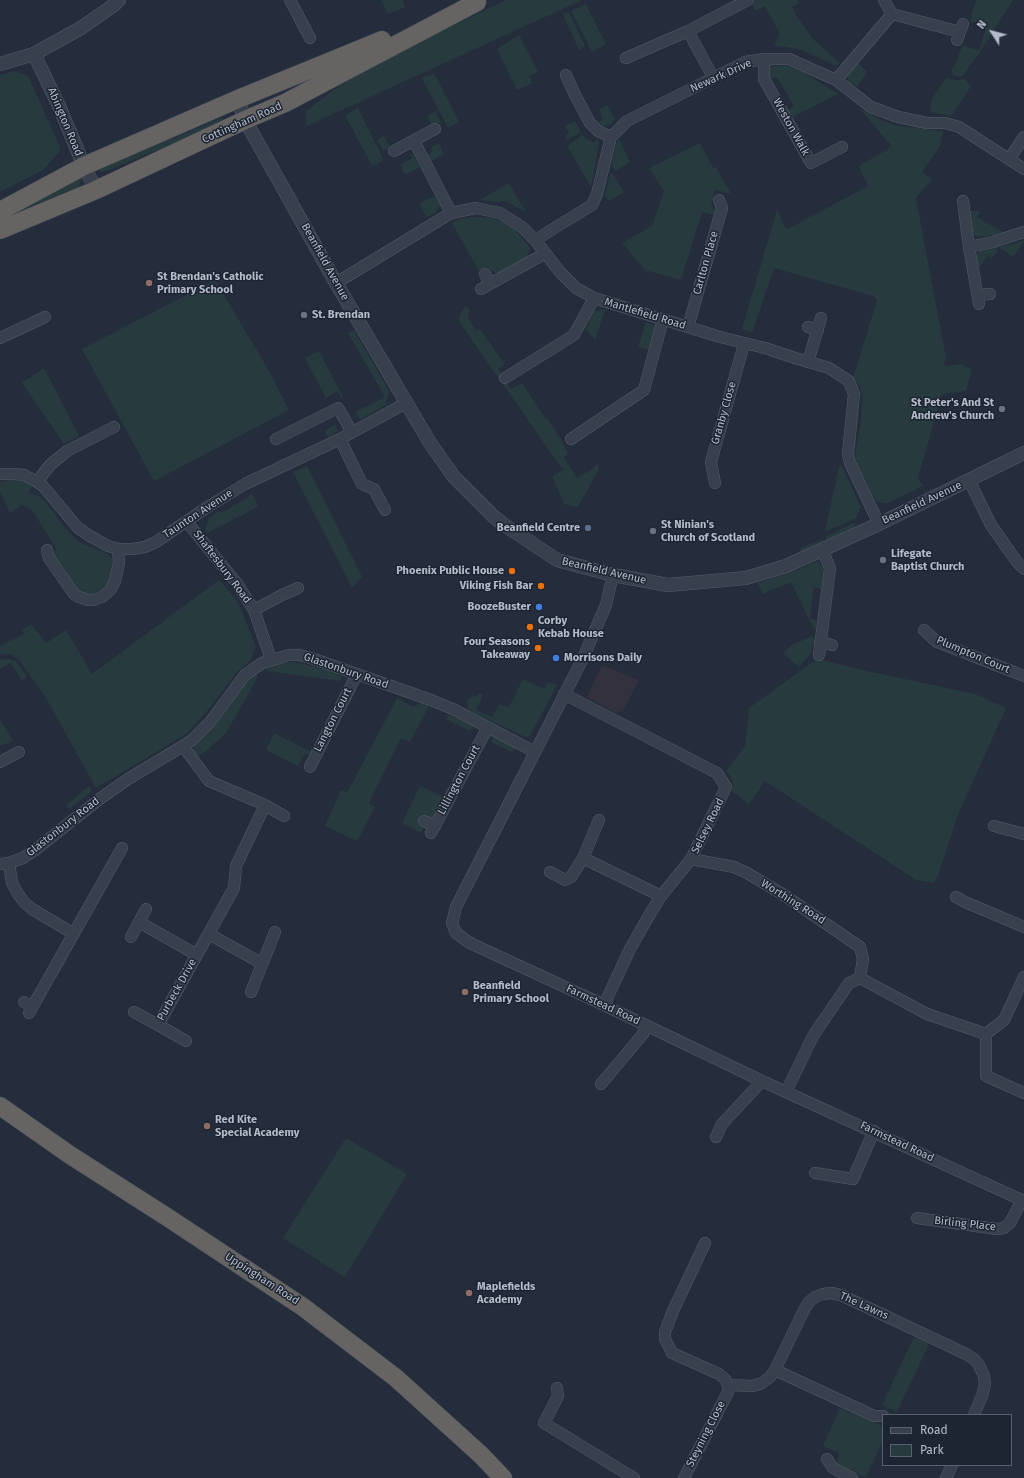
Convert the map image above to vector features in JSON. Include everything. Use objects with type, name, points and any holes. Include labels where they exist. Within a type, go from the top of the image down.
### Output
[{"type":"highway","name":"Cottingham Road","points":[[0,211],[84,166],[238,99],[479,1]]},
{"type":"highway","name":"Cottingham Road","points":[[0,230],[96,190],[285,103],[479,1]]},
{"type":"highway","name":"Uppingham Road","points":[[0,1106],[70,1155],[304,1307],[396,1378],[481,1455],[504,1478]]},
{"type":"street","points":[[0,64],[34,54],[81,28],[119,0]]},
{"type":"street","points":[[290,0],[310,38]]},
{"type":"street","points":[[884,0],[892,14],[960,32]]},
{"type":"street","points":[[626,58],[688,32],[748,4]]},
{"type":"street","points":[[836,80],[892,14]]},
{"type":"street","points":[[688,32],[714,77]]},
{"type":"street","name":"Abington Road","points":[[34,54],[96,190]]},
{"type":"street","name":"Newark Drive","points":[[611,137],[627,121],[745,62],[764,59],[789,58],[836,80],[871,107],[898,117],[927,122],[945,123],[959,127],[1024,169]]},
{"type":"street","name":"Weston Walk","points":[[764,59],[764,79],[811,163],[842,147]]},
{"type":"street","points":[[534,240],[592,204],[597,194],[611,137],[598,131],[590,122],[566,75]]},
{"type":"street","name":"Beanfield Avenue","points":[[238,99],[246,120],[336,283],[430,443],[454,477],[492,516],[557,560],[613,575],[668,585],[746,578],[786,566],[879,524],[1024,453]]},
{"type":"street","points":[[394,151],[435,129]]},
{"type":"street","points":[[1009,159],[1024,137]]},
{"type":"street","points":[[414,141],[451,213]]},
{"type":"street","name":"Carlton Place","points":[[688,327],[722,208],[719,200]]},
{"type":"street","points":[[963,201],[978,300],[990,294]]},
{"type":"street","name":"Mantlefield Road","points":[[336,283],[451,213],[476,208],[500,213],[522,227],[544,254],[576,288],[594,298],[744,344],[765,348],[829,368],[850,381],[854,394],[848,454],[850,463],[879,524]]},
{"type":"street","points":[[969,247],[993,242],[1024,232]]},
{"type":"street","points":[[485,274],[486,287],[544,254]]},
{"type":"street","points":[[504,378],[574,335],[594,298]]},
{"type":"street","points":[[0,338],[45,316]]},
{"type":"street","points":[[808,362],[813,328],[821,318]]},
{"type":"street","points":[[571,439],[644,390],[663,319]]},
{"type":"street","name":"Granby Close","points":[[715,484],[711,462],[744,344]]},
{"type":"street","name":"Taunton Avenue","points":[[0,474],[24,475],[37,482],[43,486],[78,528],[100,542],[118,549],[133,549],[145,546],[166,536],[209,506],[245,484],[340,439],[406,402]]},
{"type":"street","points":[[276,439],[338,408],[352,432]]},
{"type":"street","points":[[37,482],[50,465],[67,451],[114,427]]},
{"type":"street","points":[[340,439],[362,484],[374,489],[385,510]]},
{"type":"street","points":[[969,480],[991,525],[1017,562],[1024,569]]},
{"type":"street","name":"Shaftesbury Road","points":[[187,522],[238,585],[254,610],[272,659]]},
{"type":"street","points":[[47,550],[49,558],[74,594],[88,600],[94,600],[102,597],[110,590],[115,581],[118,570],[118,549]]},
{"type":"street","points":[[819,655],[830,568],[822,549]]},
{"type":"street","name":"Farmstead Road","points":[[613,575],[606,604],[595,633],[456,908],[452,918],[453,927],[456,933],[466,942],[604,1005],[762,1081],[1023,1201]]},
{"type":"street","points":[[254,610],[298,588]]},
{"type":"street","name":"Plumpton Court","points":[[924,630],[937,642],[1024,676]]},
{"type":"street","points":[[820,642],[832,645]]},
{"type":"street","name":"Glastonbury Road","points":[[4,863],[23,858],[128,779],[184,746],[210,722],[245,675],[262,663],[289,655],[299,655],[311,658],[431,700],[455,710],[535,752]]},
{"type":"street","name":"Langton Court","points":[[310,767],[357,674]]},
{"type":"street","name":"Selsey Road","points":[[564,694],[717,773],[726,787],[691,859],[661,896],[630,949],[604,1005]]},
{"type":"street","name":"Lillington Court","points":[[424,821],[433,830],[488,727]]},
{"type":"street","points":[[184,746],[209,781],[265,805],[284,816]]},
{"type":"street","points":[[0,762],[19,752]]},
{"type":"street","name":"Purbeck Drive","points":[[158,1025],[234,888],[236,866],[265,805]]},
{"type":"street","points":[[550,872],[565,880],[571,877],[583,858],[599,820]]},
{"type":"street","points":[[994,826],[1024,834]]},
{"type":"street","points":[[28,1007],[74,934],[116,851]]},
{"type":"street","points":[[583,858],[661,896]]},
{"type":"street","name":"Worthing Road","points":[[691,859],[734,867],[747,873],[784,895],[860,946],[863,959],[860,978]]},
{"type":"street","points":[[4,863],[12,883],[24,902],[32,909],[74,934]]},
{"type":"street","points":[[956,897],[1024,927]]},
{"type":"street","points":[[131,937],[146,909]]},
{"type":"street","name":"Purbeck Drive","points":[[139,922],[197,955]]},
{"type":"street","points":[[251,992],[261,963],[275,932]]},
{"type":"street","points":[[209,934],[261,963]]},
{"type":"street","points":[[986,1034],[1004,1020],[1024,977]]},
{"type":"street","points":[[786,1092],[812,1036],[849,983],[860,978],[927,1014],[986,1034]]},
{"type":"street","name":"Purbeck Drive","points":[[134,1012],[186,1041]]},
{"type":"street","points":[[600,1084],[643,1034],[646,1025]]},
{"type":"street","points":[[986,1034],[986,1076],[1024,1093]]},
{"type":"street","points":[[716,1137],[722,1124],[762,1081]]},
{"type":"street","points":[[815,1173],[853,1179],[874,1132]]},
{"type":"street","name":"Birling Place","points":[[917,1218],[997,1229],[1004,1228],[1010,1223],[1023,1201]]},
{"type":"street","points":[[705,1243],[673,1311],[665,1332],[665,1339],[672,1353],[719,1374],[725,1379],[728,1385],[753,1386],[762,1383],[770,1377],[775,1370],[874,1416],[882,1416]]},
{"type":"street","name":"The Lawns","points":[[775,1370],[809,1302],[823,1294],[836,1293],[974,1359],[979,1365],[984,1376],[985,1385],[974,1414]]},
{"type":"street","name":"Steyning Close","points":[[684,1478],[728,1392],[728,1385]]},
{"type":"street","points":[[557,1388],[558,1396],[544,1423],[634,1478]]},
{"type":"street","points":[[827,1458],[833,1468],[852,1478]]},
{"type":"street","points":[[946,1478],[952,1466]]},
{"type":"shaded area","points":[[602,665],[639,680],[623,711],[616,713],[587,697]]},
{"type":"green space","points":[[381,0],[402,0],[405,7],[388,14]]},
{"type":"green space","points":[[506,0],[582,0],[307,126],[305,112],[332,91],[372,65]]},
{"type":"green space","points":[[755,0],[797,0],[799,3],[792,7],[797,17],[815,41],[840,63],[836,66],[802,50],[774,46],[779,32],[765,6],[755,11],[753,5]]},
{"type":"green space","points":[[976,0],[1013,0],[980,52],[963,75],[960,77],[954,76],[951,71],[957,61],[962,45],[979,51],[986,28],[970,21]]},
{"type":"green space","points":[[586,4],[606,44],[592,52],[571,11]]},
{"type":"green space","points":[[569,12],[585,46],[579,50],[563,14]]},
{"type":"green space","points":[[519,35],[538,72],[529,76],[532,83],[517,90],[497,49]]},
{"type":"green space","points":[[856,61],[867,72],[857,87],[848,82],[847,74]]},
{"type":"green space","points":[[772,64],[773,66],[787,66],[803,72],[838,94],[791,118],[786,111],[794,106],[777,77],[769,79],[769,65]]},
{"type":"green space","points":[[15,71],[28,76],[60,147],[60,151],[43,170],[0,192],[0,75]]},
{"type":"green space","points":[[434,73],[459,122],[448,128],[422,78]]},
{"type":"green space","points":[[946,78],[956,80],[965,79],[971,86],[951,116],[930,112],[932,99]]},
{"type":"green space","points":[[607,105],[615,119],[610,125],[602,127],[599,123],[603,118],[599,110]]},
{"type":"green space","points":[[358,108],[384,160],[372,166],[345,115]]},
{"type":"green space","points":[[859,108],[885,122],[899,126],[943,131],[940,146],[922,172],[932,179],[916,198],[946,358],[944,365],[948,366],[961,364],[972,369],[966,391],[942,394],[918,478],[923,486],[886,504],[876,501],[856,460],[862,399],[861,389],[854,376],[877,300],[873,296],[774,268],[752,333],[742,329],[777,210],[785,227],[788,229],[868,186],[859,166],[888,149],[891,145]]},
{"type":"green space","points":[[436,111],[441,122],[432,126],[427,116]]},
{"type":"green space","points":[[221,118],[228,121],[175,146],[149,153],[110,170],[102,172],[99,169],[149,145],[177,137]]},
{"type":"green space","points":[[575,121],[581,132],[567,140],[565,135],[569,133],[565,126]]},
{"type":"green space","points":[[582,135],[593,143],[597,138],[599,144],[591,187],[567,146]]},
{"type":"green space","points":[[384,136],[390,148],[383,151],[377,140]]},
{"type":"green space","points":[[619,139],[630,162],[616,171],[612,166],[616,145]]},
{"type":"green space","points":[[439,143],[444,154],[431,161],[428,154],[432,151],[431,149],[433,146]]},
{"type":"green space","points":[[700,143],[713,168],[716,167],[731,194],[715,190],[711,204],[715,215],[702,212],[681,280],[645,270],[622,243],[652,226],[664,191],[649,168]]},
{"type":"green space","points":[[410,153],[413,155],[420,167],[405,175],[400,165],[412,158]]},
{"type":"green space","points":[[611,171],[624,192],[609,201],[605,196]]},
{"type":"green space","points":[[80,177],[80,184],[77,189],[0,221],[0,217]]},
{"type":"green space","points":[[509,184],[526,212],[505,201],[497,202],[480,200]]},
{"type":"green space","points":[[434,196],[440,206],[435,213],[427,217],[419,204]]},
{"type":"green space","points":[[971,211],[977,211],[980,213],[977,217],[1006,234],[978,237],[971,233],[969,213]]},
{"type":"green space","points":[[471,217],[493,218],[505,223],[515,230],[530,247],[528,257],[498,274],[488,268],[480,273],[452,223],[460,219]]},
{"type":"green space","points":[[1024,240],[1013,257],[999,247],[1017,243]]},
{"type":"green space","points":[[981,248],[994,248],[998,250],[992,258],[988,255],[978,269],[976,256]]},
{"type":"green space","points":[[215,280],[268,369],[289,410],[154,481],[82,349]]},
{"type":"green space","points":[[466,306],[470,311],[468,318],[472,324],[477,331],[480,329],[505,364],[498,369],[511,389],[522,383],[562,441],[568,454],[564,457],[577,478],[591,470],[598,463],[598,471],[578,507],[564,504],[552,476],[563,470],[460,323],[459,317]]},
{"type":"green space","points":[[605,310],[595,340],[586,329],[594,311]]},
{"type":"green space","points":[[646,322],[656,326],[649,350],[638,347]]},
{"type":"green space","points":[[354,330],[389,391],[385,405],[360,420],[355,412],[385,397],[348,333]]},
{"type":"green space","points":[[319,351],[343,397],[341,398],[337,391],[326,398],[305,358]]},
{"type":"green space","points":[[44,368],[79,436],[64,444],[22,383]]},
{"type":"green space","points":[[335,424],[338,431],[328,437],[325,431]]},
{"type":"green space","points":[[307,466],[362,577],[352,588],[293,472]]},
{"type":"green space","points":[[839,466],[842,466],[861,507],[856,518],[825,532]]},
{"type":"green space","points":[[13,479],[28,483],[32,487],[29,493],[40,496],[66,529],[79,542],[108,554],[112,559],[112,572],[108,582],[100,590],[90,597],[79,590],[54,555],[56,548],[32,510],[22,505],[10,513],[0,492],[0,482]]},
{"type":"green space","points":[[252,493],[258,507],[207,533],[205,529],[209,518],[217,512],[225,511],[250,496]]},
{"type":"green space","points":[[854,523],[856,527],[826,541],[825,537]]},
{"type":"green space","points":[[822,539],[823,543],[802,553],[800,549]]},
{"type":"green space","points":[[817,561],[823,568],[821,589],[814,587],[810,618],[817,621],[815,631],[791,582],[762,594],[758,583],[795,571]]},
{"type":"green space","points":[[219,580],[238,602],[256,647],[251,660],[237,672],[209,709],[186,734],[96,788],[45,696],[19,660],[10,654],[0,655],[0,646],[24,634],[22,630],[31,624],[46,643],[66,630],[92,674]]},
{"type":"green space","points":[[812,636],[814,639],[811,653],[799,667],[783,653],[792,645]]},
{"type":"green space","points":[[8,659],[16,661],[27,677],[22,681],[11,663],[0,669],[0,660]]},
{"type":"green space","points":[[817,659],[975,694],[1006,708],[957,817],[939,873],[934,883],[916,880],[765,781],[749,804],[732,791],[733,784],[731,777],[726,771],[745,746],[749,708]]},
{"type":"green space","points":[[295,662],[324,669],[342,676],[340,681],[267,671],[266,668],[282,663]]},
{"type":"green space","points":[[257,674],[258,677],[226,733],[205,752],[196,757],[193,751],[194,745],[208,733],[251,678]]},
{"type":"green space","points":[[523,679],[544,689],[548,682],[557,685],[530,736],[525,737],[469,710],[467,702],[470,697],[477,696],[478,693],[483,695],[476,710],[492,717],[500,704],[509,707]]},
{"type":"green space","points":[[397,698],[414,707],[420,703],[429,706],[410,742],[401,738],[369,803],[375,807],[357,841],[325,826],[341,790],[347,793]]},
{"type":"green space","points":[[450,715],[472,725],[473,727],[470,731],[446,719]]},
{"type":"green space","points":[[0,719],[13,741],[0,746]]},
{"type":"green space","points":[[274,733],[310,751],[314,744],[318,746],[312,755],[304,754],[298,766],[266,750]]},
{"type":"green space","points":[[494,737],[515,747],[512,752],[491,742]]},
{"type":"green space","points":[[89,786],[92,791],[70,809],[66,805]]},
{"type":"green space","points":[[420,786],[443,797],[433,818],[426,817],[425,825],[421,833],[402,823]]},
{"type":"green space","points":[[346,1138],[407,1174],[345,1277],[283,1238]]},
{"type":"green space","points":[[914,1337],[929,1344],[897,1412],[882,1405]]},
{"type":"green space","points":[[840,1408],[882,1426],[882,1443],[866,1477],[840,1467],[837,1464],[839,1453],[823,1446]]},
{"type":"place","name":"St Brendan's Catholic Primary School","points":[[149,283]]},
{"type":"place","name":"St. Brendan","points":[[304,315]]},
{"type":"place","name":"St Peter's And St Andrew's Church","points":[[1002,409]]},
{"type":"place","name":"Beanfield Centre","points":[[588,528]]},
{"type":"place","name":"St Ninian's Church of Scotland","points":[[653,531]]},
{"type":"place","name":"Lifegate Baptist Church","points":[[883,560]]},
{"type":"place","name":"Phoenix Public House","points":[[512,571]]},
{"type":"place","name":"Viking Fish Bar","points":[[541,586]]},
{"type":"place","name":"BoozeBuster","points":[[539,607]]},
{"type":"place","name":"Corby Kebab House","points":[[530,627]]},
{"type":"place","name":"Four Seasons Takeaway","points":[[538,648]]},
{"type":"place","name":"Morrisons Daily","points":[[556,658]]},
{"type":"place","name":"Beanfield Primary School","points":[[465,992]]},
{"type":"place","name":"Red Kite Special Academy","points":[[207,1126]]},
{"type":"place","name":"Maplefields Academy","points":[[469,1293]]}]
